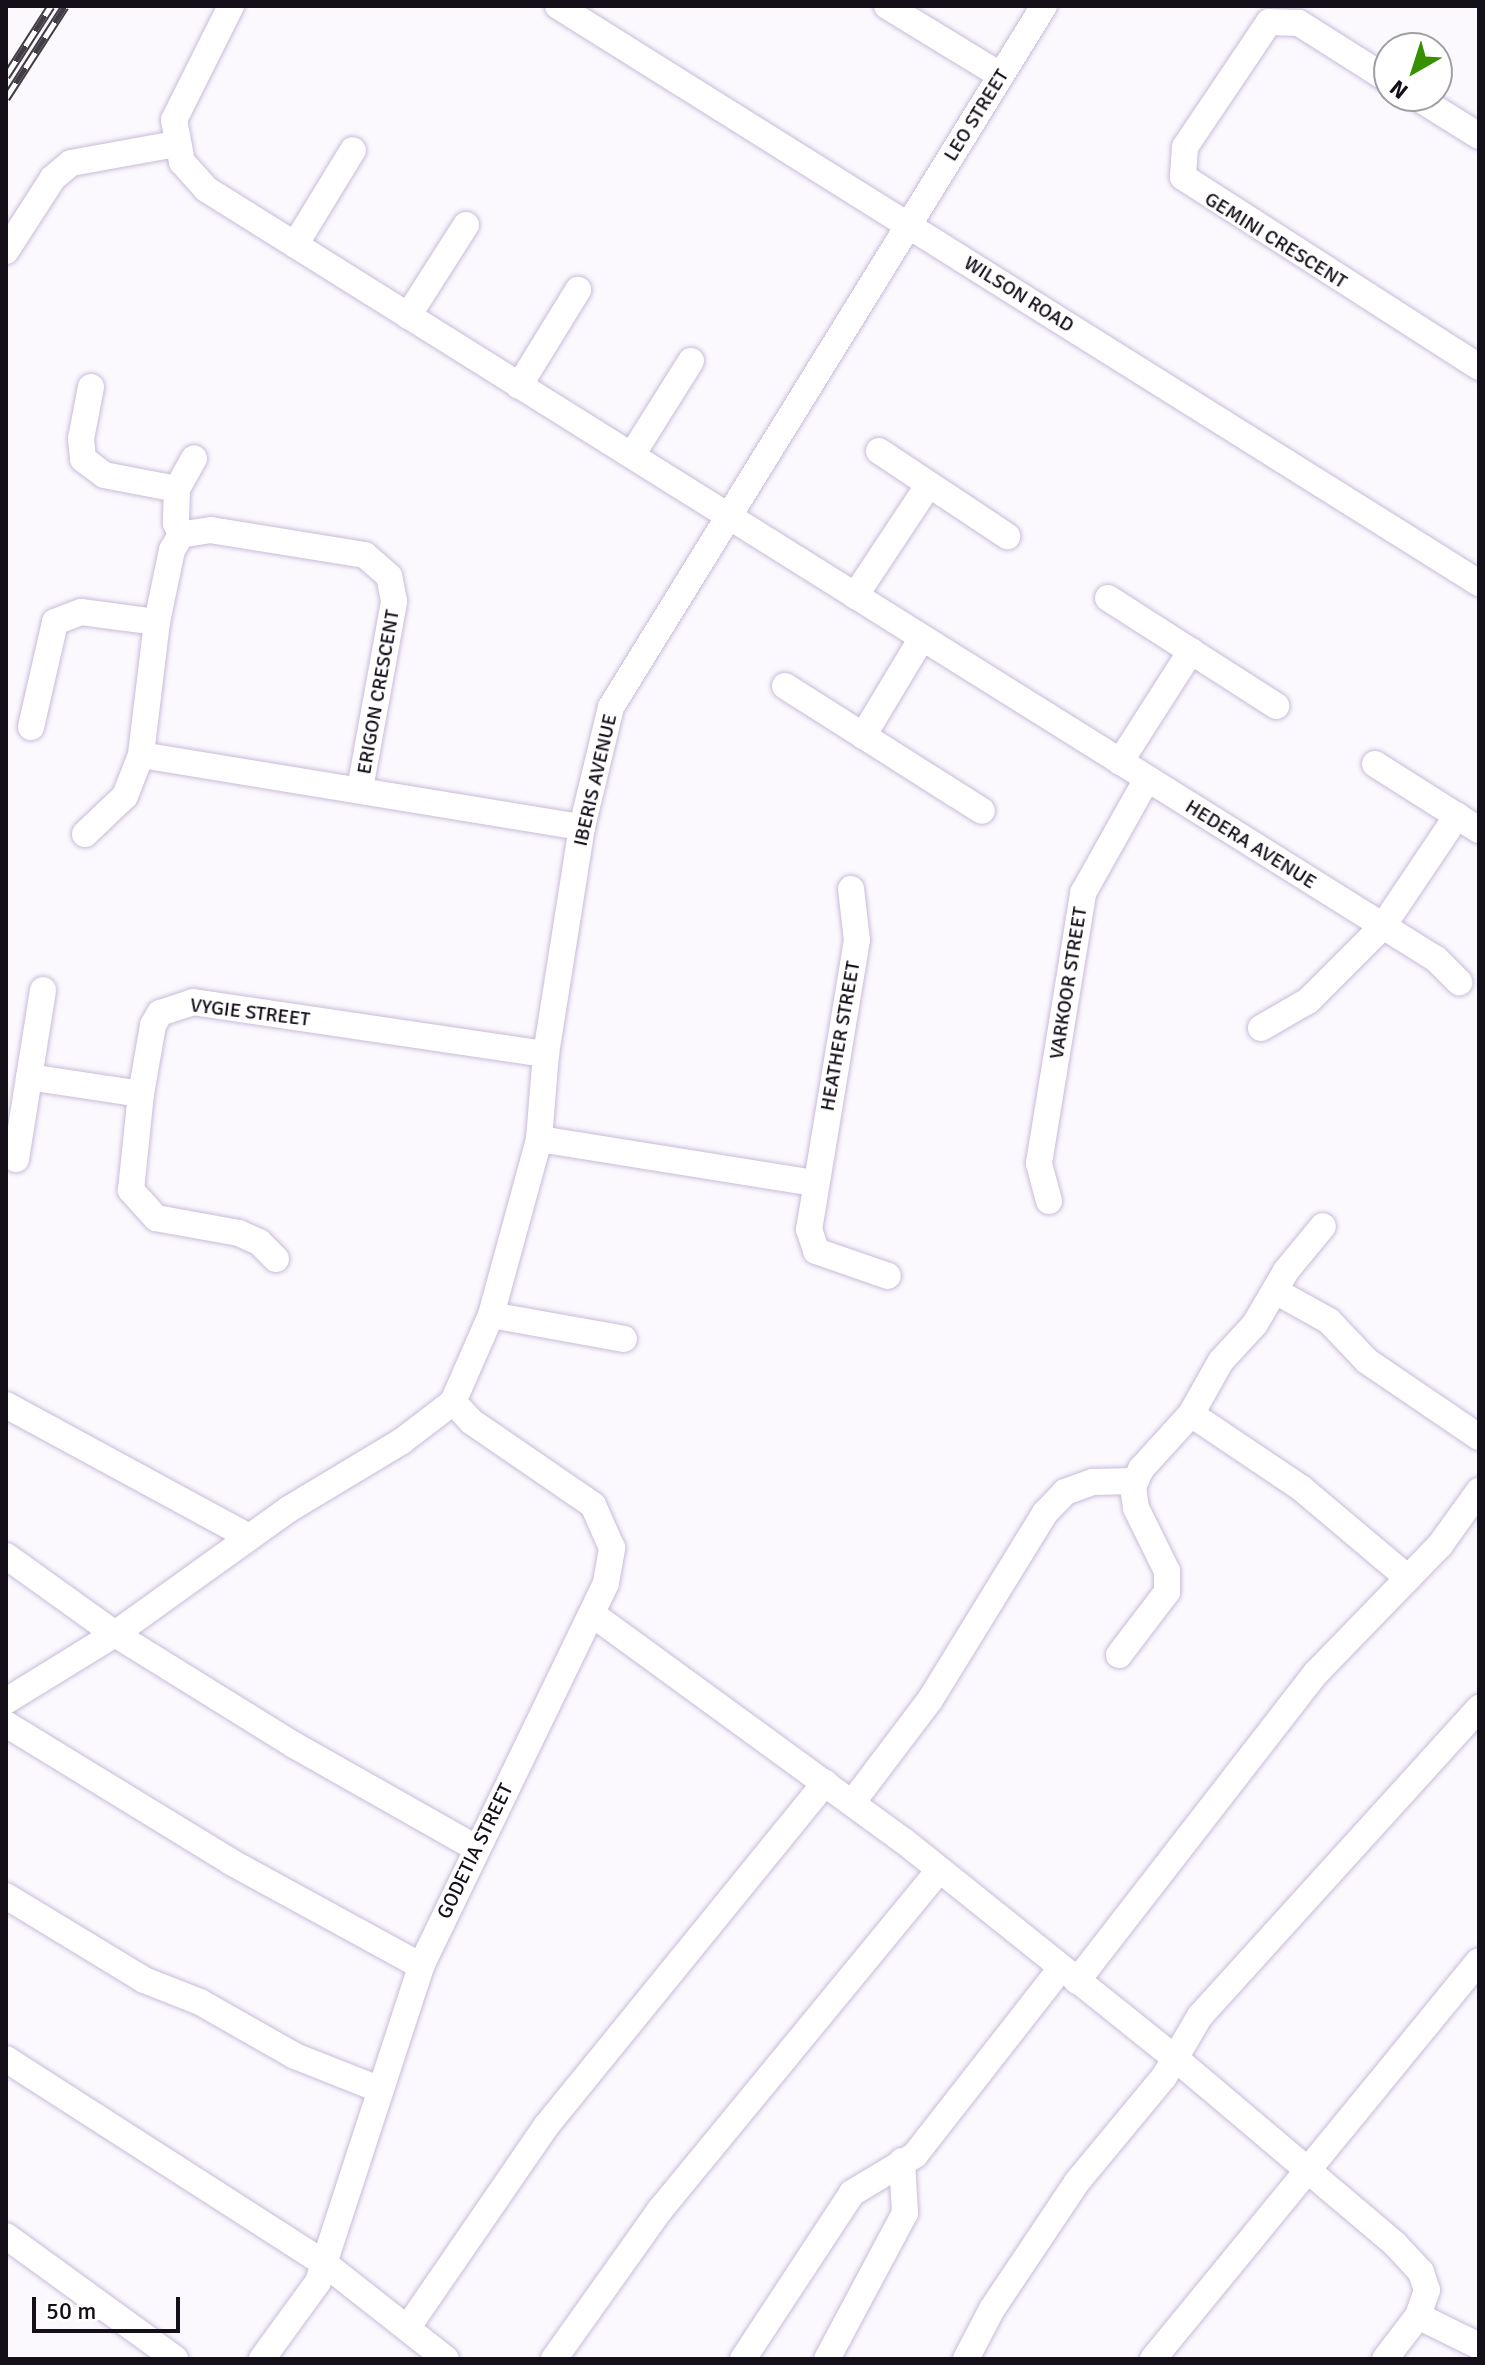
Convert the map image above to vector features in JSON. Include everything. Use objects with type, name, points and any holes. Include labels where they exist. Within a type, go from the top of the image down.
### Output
[{"type":"street","points":[[6,251],[53,178],[71,163],[176,144],[174,120],[182,97],[231,6]]},
{"type":"street","name":"WILSON ROAD","points":[[558,6],[1479,583]]},
{"type":"street","points":[[887,6],[1000,75]]},
{"type":"street","name":"LEO STREET","points":[[907,224],[1044,6]]},
{"type":"street","name":"GEMINI CRESCENT","points":[[1373,70],[1299,23],[1269,22],[1185,147],[1180,162],[1183,177],[1479,367]]},
{"type":"street","points":[[1441,112],[1479,136]]},
{"type":"street","name":"HEDERA AVENUE","points":[[176,144],[192,177],[295,245],[1436,959],[1459,982]]},
{"type":"street","points":[[295,245],[353,150]]},
{"type":"street","name":"IBERIS AVENUE","points":[[453,1402],[491,1315],[539,1139],[546,1054],[582,827],[600,741],[620,685],[907,224]]},
{"type":"street","points":[[408,316],[466,225]]},
{"type":"street","points":[[519,386],[578,290]]},
{"type":"street","points":[[632,455],[691,361]]},
{"type":"street","points":[[91,387],[81,439],[86,463],[104,475],[177,489]]},
{"type":"street","points":[[879,451],[1007,536]]},
{"type":"street","points":[[85,834],[125,796],[141,755],[157,622],[172,550],[181,535],[176,523],[177,489],[194,458]]},
{"type":"street","points":[[855,596],[929,484]]},
{"type":"street","name":"ERIGON CRESCENT","points":[[181,535],[211,530],[365,555],[389,576],[394,601],[360,789]]},
{"type":"street","points":[[1108,598],[1276,706]]},
{"type":"street","points":[[31,727],[55,622],[81,612],[157,622]]},
{"type":"street","points":[[863,736],[922,638]]},
{"type":"street","points":[[1120,762],[1191,651]]},
{"type":"street","points":[[785,686],[982,811]]},
{"type":"street","name":"ERIGON CRESCENT","points":[[141,755],[582,827]]},
{"type":"street","points":[[1261,1028],[1308,1001],[1383,926],[1468,823],[1375,764]]},
{"type":"street","name":"VARKOOR STREET","points":[[1049,1201],[1039,1163],[1083,893],[1147,779]]},
{"type":"street","name":"HEATHER STREET","points":[[851,889],[857,940],[809,1229],[816,1251],[888,1276]]},
{"type":"street","points":[[16,1159],[43,990]]},
{"type":"street","name":"VYGIE STREET","points":[[276,1259],[259,1242],[239,1233],[166,1222],[141,1206],[129,1182],[153,1025],[160,1013],[180,1003],[546,1054]]},
{"type":"street","points":[[29,1077],[141,1094]]},
{"type":"street","points":[[539,1139],[815,1183]]},
{"type":"street","points":[[1119,1655],[1167,1592],[1167,1571],[1136,1508],[1135,1481],[1191,1414],[1221,1361],[1277,1292],[1286,1271],[1323,1226]]},
{"type":"street","points":[[1277,1292],[1329,1321],[1367,1361],[1479,1437]]},
{"type":"street","points":[[491,1315],[624,1339]]},
{"type":"street","points":[[6,1701],[115,1634],[249,1537],[453,1402]]},
{"type":"street","name":"GODETIA STREET","points":[[262,2359],[302,2311],[324,2263],[421,1966],[476,1848],[595,1616],[612,1548],[593,1505],[471,1421],[453,1402]]},
{"type":"street","points":[[6,1405],[249,1537]]},
{"type":"street","points":[[1191,1414],[1251,1460],[1301,1488],[1408,1578]]},
{"type":"street","points":[[852,1803],[930,1700],[1045,1513],[1065,1492],[1093,1482],[1135,1481]]},
{"type":"street","points":[[743,2359],[852,2193],[915,2155],[1069,1974],[1316,1673],[1440,1545],[1479,1491]]},
{"type":"street","points":[[6,1556],[115,1634],[294,1745],[476,1848]]},
{"type":"street","points":[[595,1616],[939,1870],[1175,2058],[1421,2272],[1427,2290],[1418,2316],[1385,2359]]},
{"type":"street","points":[[966,2359],[992,2309],[1077,2182],[1175,2058],[1210,2004],[1479,1708]]},
{"type":"street","points":[[6,1724],[231,1862],[421,1966]]},
{"type":"street","points":[[408,2327],[547,2125],[825,1783]]},
{"type":"street","points":[[554,2359],[660,2210],[939,1870]]},
{"type":"street","points":[[6,1896],[144,1980],[200,2002],[295,2056],[381,2090]]},
{"type":"street","points":[[1153,2359],[1479,1961]]},
{"type":"street","points":[[6,2059],[324,2263],[446,2359]]},
{"type":"street","points":[[827,2359],[905,2213],[902,2161]]},
{"type":"street","points":[[6,2236],[175,2359]]},
{"type":"street","points":[[1418,2316],[1479,2346]]},
{"type":"railway","points":[[6,76],[51,6]]},
{"type":"railway","points":[[6,98],[65,6]]}]
